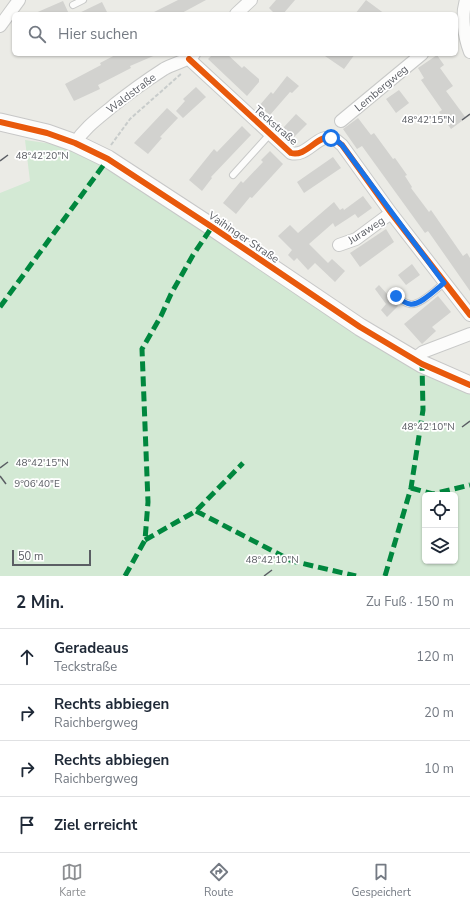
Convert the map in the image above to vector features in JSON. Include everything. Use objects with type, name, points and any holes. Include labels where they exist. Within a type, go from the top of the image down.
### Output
[{"type":"main road","name":"Vaihinger Straße","points":[[0,122],[47,133],[75,143],[104,157],[212,227],[360,328],[413,360],[470,385]]},
{"type":"street","points":[[0,26],[19,0]]},
{"type":"street","points":[[238,12],[251,0]]},
{"type":"street","points":[[466,0],[460,27],[470,52]]},
{"type":"street","name":"Lembergweg","points":[[340,121],[420,56]]},
{"type":"street","name":"Teckstraße","points":[[192,59],[286,150],[296,155],[319,140],[325,138],[335,139],[342,145],[444,283],[470,315]]},
{"type":"street","name":"Waldstraße","points":[[75,143],[80,135],[93,122],[130,92],[172,64],[192,59]]},
{"type":"street","name":"Juraweg","points":[[339,245],[356,239],[392,213]]},
{"type":"street","points":[[413,360],[423,352],[470,334]]},
{"type":"lane","points":[[73,5],[83,0]]},
{"type":"lane","points":[[233,175],[270,134]]},
{"type":"lane","points":[[396,296],[403,302],[417,304],[444,283]]},
{"type":"path","points":[[104,157],[114,140],[130,119],[192,59]]},
{"type":"green space","points":[[25,140],[60,145],[95,158],[470,391],[470,576],[0,576],[0,193],[30,181]]},
{"type":"building","points":[[178,0],[206,0],[184,12],[154,12]]},
{"type":"building","points":[[276,0],[295,0],[285,12],[273,12],[269,8]]},
{"type":"building","points":[[366,0],[382,12],[357,12]]},
{"type":"building","points":[[63,1],[68,12],[38,12]]},
{"type":"building","points":[[102,2],[107,12],[81,12]]},
{"type":"building","points":[[113,56],[153,56],[130,66],[131,68],[98,85],[100,89],[74,101],[65,84],[101,65],[100,63]]},
{"type":"building","points":[[211,56],[229,56],[242,68],[244,66],[259,79],[259,82],[247,96],[208,59]]},
{"type":"building","points":[[325,56],[354,56],[344,69]]},
{"type":"building","points":[[436,56],[438,56],[444,65],[440,68],[453,86],[446,91],[466,118],[451,129],[439,112],[442,110],[421,80],[424,78],[418,68]]},
{"type":"building","points":[[287,76],[299,86],[292,93],[290,92],[270,115],[259,106],[271,92],[273,94]]},
{"type":"building","points":[[196,87],[206,97],[183,118],[176,111],[185,101],[183,99]]},
{"type":"building","points":[[399,90],[409,103],[396,113],[386,99]]},
{"type":"building","points":[[167,108],[178,118],[160,137],[162,138],[148,154],[134,143]]},
{"type":"building","points":[[296,114],[307,124],[293,138],[283,128]]},
{"type":"building","points":[[358,118],[371,135],[374,133],[393,159],[395,158],[407,175],[405,176],[412,187],[411,188],[429,212],[431,210],[463,256],[467,253],[470,258],[470,291],[428,231],[425,233],[362,146],[357,149],[343,129]]},
{"type":"building","points":[[242,126],[251,135],[211,177],[212,178],[202,191],[189,180],[214,149],[217,152]]},
{"type":"building","points":[[270,151],[283,164],[252,198],[250,197],[236,214],[223,203],[241,181],[243,183],[263,162],[261,160]]},
{"type":"building","points":[[333,157],[341,168],[304,193],[297,182]]},
{"type":"building","points":[[363,196],[372,208],[358,218],[355,214],[335,227],[333,223],[309,244],[328,263],[332,259],[345,271],[335,282],[315,263],[308,270],[297,258],[294,261],[288,255],[292,250],[278,236],[290,225],[298,233],[334,202],[340,210],[343,208],[344,210]]},
{"type":"building","points":[[386,229],[394,242],[360,267],[350,253]]},
{"type":"building","points":[[412,264],[420,275],[406,285],[398,275]]},
{"type":"building","points":[[379,285],[398,306],[387,317],[381,310],[386,304],[375,289]]},
{"type":"building","points":[[438,296],[451,312],[432,327],[436,331],[422,344],[404,324]]},
{"type":"marked path","points":[[0,307],[108,159]]},
{"type":"marked path","points":[[125,576],[145,540],[148,502],[142,349],[193,255],[212,227]]},
{"type":"marked path","points":[[385,576],[411,488],[423,410],[422,364]]},
{"type":"marked path","points":[[145,540],[196,511],[243,463]]},
{"type":"marked path","points":[[411,488],[433,494],[470,485]]},
{"type":"marked path","points":[[196,511],[292,561],[356,576]]},
{"type":"cycle path","points":[[189,59],[291,153],[297,154],[308,149],[318,141],[329,138],[335,139],[342,145],[391,213],[470,315]]},
{"type":"cycle path","points":[[0,122],[47,133],[75,143],[108,159],[360,327],[422,364],[470,385]]},
{"type":"route","points":[[331,138],[335,139],[342,145],[444,283],[417,304],[403,302],[396,296]]}]
